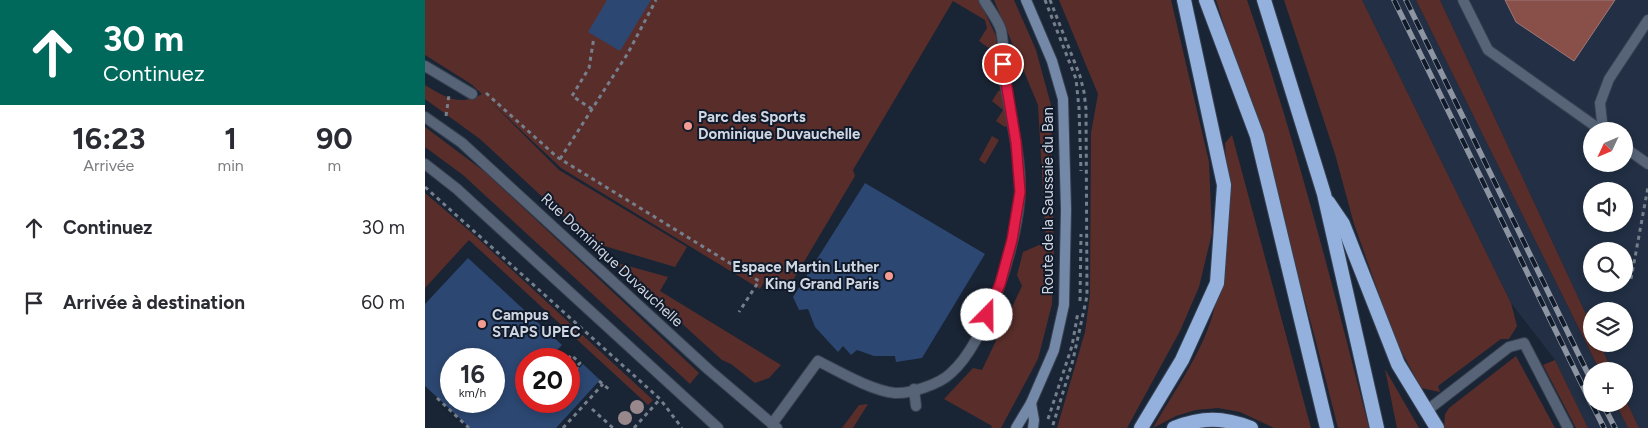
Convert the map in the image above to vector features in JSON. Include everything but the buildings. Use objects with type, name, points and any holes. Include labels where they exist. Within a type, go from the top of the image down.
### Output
[{"type":"highway","points":[[1141,428],[1182,360],[1217,282],[1224,185],[1184,0]]},
{"type":"highway","points":[[1206,0],[1257,136],[1327,428]]},
{"type":"highway","points":[[1264,0],[1324,194],[1377,428]]},
{"type":"highway","points":[[1324,194],[1343,224],[1398,364],[1425,412],[1437,428]]},
{"type":"highway","points":[[1175,428],[1194,420],[1230,420],[1251,428]]},
{"type":"main road","name":"Route de la Saussaie du Ban","points":[[1016,428],[1031,403],[1054,350],[1064,305],[1066,210],[1063,99],[1051,61],[1026,0]]},
{"type":"main road","name":"Route de la Saussaie du Ban","points":[[1031,403],[1034,420],[1033,428]]},
{"type":"street","points":[[775,426],[818,361],[860,382],[895,393],[930,386],[951,373],[968,352],[981,331],[1000,284],[1012,240],[1020,192],[1016,142],[1004,82],[1001,29],[984,0]]},
{"type":"street","points":[[1463,0],[1488,50],[1589,122]]},
{"type":"street","points":[[1601,122],[1600,103],[1609,79],[1648,20]]},
{"type":"street","points":[[425,66],[472,94]]},
{"type":"street","name":"Rue Dominique Duvauchelle","points":[[425,117],[462,142],[709,370],[775,426]]},
{"type":"street","points":[[1633,153],[1648,164]]},
{"type":"street","points":[[425,164],[457,189],[718,428]]},
{"type":"street","points":[[1425,412],[1509,347],[1524,343],[1568,428]]},
{"type":"street","points":[[914,389],[915,406]]},
{"type":"path","points":[[560,159],[628,53],[656,0]]},
{"type":"path","points":[[592,109],[571,96],[589,68],[594,36]]},
{"type":"path","points":[[446,117],[448,97],[455,84]]},
{"type":"path","points":[[481,89],[560,159],[759,281],[739,312]]},
{"type":"path","points":[[425,187],[660,399],[682,428]]},
{"type":"path","points":[[1633,268],[1648,187]]},
{"type":"path","points":[[599,381],[610,390]]},
{"type":"path","points":[[563,428],[603,384]]},
{"type":"path","points":[[437,398],[469,428]]},
{"type":"path","points":[[634,428],[660,399]]},
{"type":"path","points":[[592,409],[613,428]]},
{"type":"shaded area","name":"Parc des Sports Dominique Duvauchelle","points":[[425,0],[979,0],[996,36],[999,66],[995,69],[983,60],[990,49],[979,41],[987,28],[985,20],[953,1],[853,170],[855,176],[786,292],[765,281],[760,289],[561,168],[488,99],[559,170],[687,247],[675,267],[591,242],[480,139],[425,99],[425,85],[452,99],[466,100],[482,94],[471,84],[425,55]]},
{"type":"shaded area","points":[[994,0],[1014,0],[1036,50],[1051,105],[1054,256],[1052,304],[1038,359],[1001,428],[991,428],[992,426],[944,399],[973,368],[982,370],[1022,286],[1017,275],[1023,252],[1046,242],[1038,105]]},
{"type":"shaded area","points":[[1059,0],[1171,0],[1209,162],[1212,233],[1199,287],[1180,331],[1127,428],[1057,428],[1085,332],[1090,295],[1091,133],[1098,94]]},
{"type":"shaded area","points":[[1216,0],[1247,0],[1282,106],[1327,266],[1369,428],[1338,428],[1281,213]]},
{"type":"shaded area","points":[[1284,0],[1362,0],[1511,303],[1517,326],[1509,339],[1501,339],[1438,386],[1440,392],[1421,388],[1395,339],[1354,224],[1335,154]]},
{"type":"shaded area","points":[[1362,0],[1416,0],[1583,337],[1583,352],[1591,352],[1596,362],[1583,362],[1583,412],[1620,412],[1628,428],[1588,428],[1555,360],[1511,303]]},
{"type":"shaded area","points":[[1416,0],[1440,0],[1583,308],[1583,337]]},
{"type":"shaded area","points":[[1440,0],[1648,0],[1648,428],[1639,428],[1632,412],[1633,362],[1608,362],[1604,352],[1633,352],[1633,302],[1583,302],[1583,308]]},
{"type":"shaded area","points":[[1505,0],[1615,0],[1574,61],[1516,22]]},
{"type":"shaded area","points":[[999,90],[1004,95],[1009,125],[1005,127],[996,121],[1003,110],[992,101]]},
{"type":"shaded area","points":[[425,127],[485,172],[699,373],[690,384],[463,175],[425,147]]},
{"type":"shaded area","points":[[1232,135],[1311,428],[1274,428],[1240,412],[1218,408],[1196,410],[1176,416],[1153,428],[1201,346],[1218,296],[1225,252],[1227,186],[1225,143]]},
{"type":"shaded area","points":[[992,136],[999,140],[985,164],[979,160]]},
{"type":"shaded area","points":[[425,193],[473,234],[653,400],[648,405],[469,240],[425,288]]},
{"type":"shaded area","points":[[614,262],[668,277],[660,291],[781,365],[769,378],[755,383],[731,364],[722,360]]},
{"type":"shaded area","points":[[1591,352],[1604,352],[1608,362],[1596,362]]},
{"type":"shaded area","points":[[1516,356],[1555,428],[1444,428],[1445,414],[1449,408]]},
{"type":"shaded area","points":[[1555,360],[1588,428],[1576,428],[1543,365]]},
{"type":"shaded area","points":[[1385,369],[1419,428],[1397,428]]},
{"type":"shaded area","points":[[868,404],[853,428],[842,428],[859,405]]},
{"type":"shaded area","points":[[1620,412],[1632,412],[1639,428],[1628,428]]},
{"type":"railway","points":[[1394,0],[1583,387]]},
{"type":"railway","points":[[1406,0],[1583,364]]},
{"type":"railway","points":[[1596,412],[1604,428]]},
{"type":"railway","points":[[1607,412],[1615,428]]},
{"type":"place","name":"Parc des Sports Dominique Duvauchelle","points":[[688,126]]},
{"type":"place","name":"Espace Martin Luther King Grand Paris","points":[[889,276]]},
{"type":"place","name":"Campus STAPS UPEC","points":[[482,324]]},
{"type":"route","points":[[987,315],[1000,284],[1012,240],[1020,192],[1016,142],[1004,82],[1003,64]]}]
